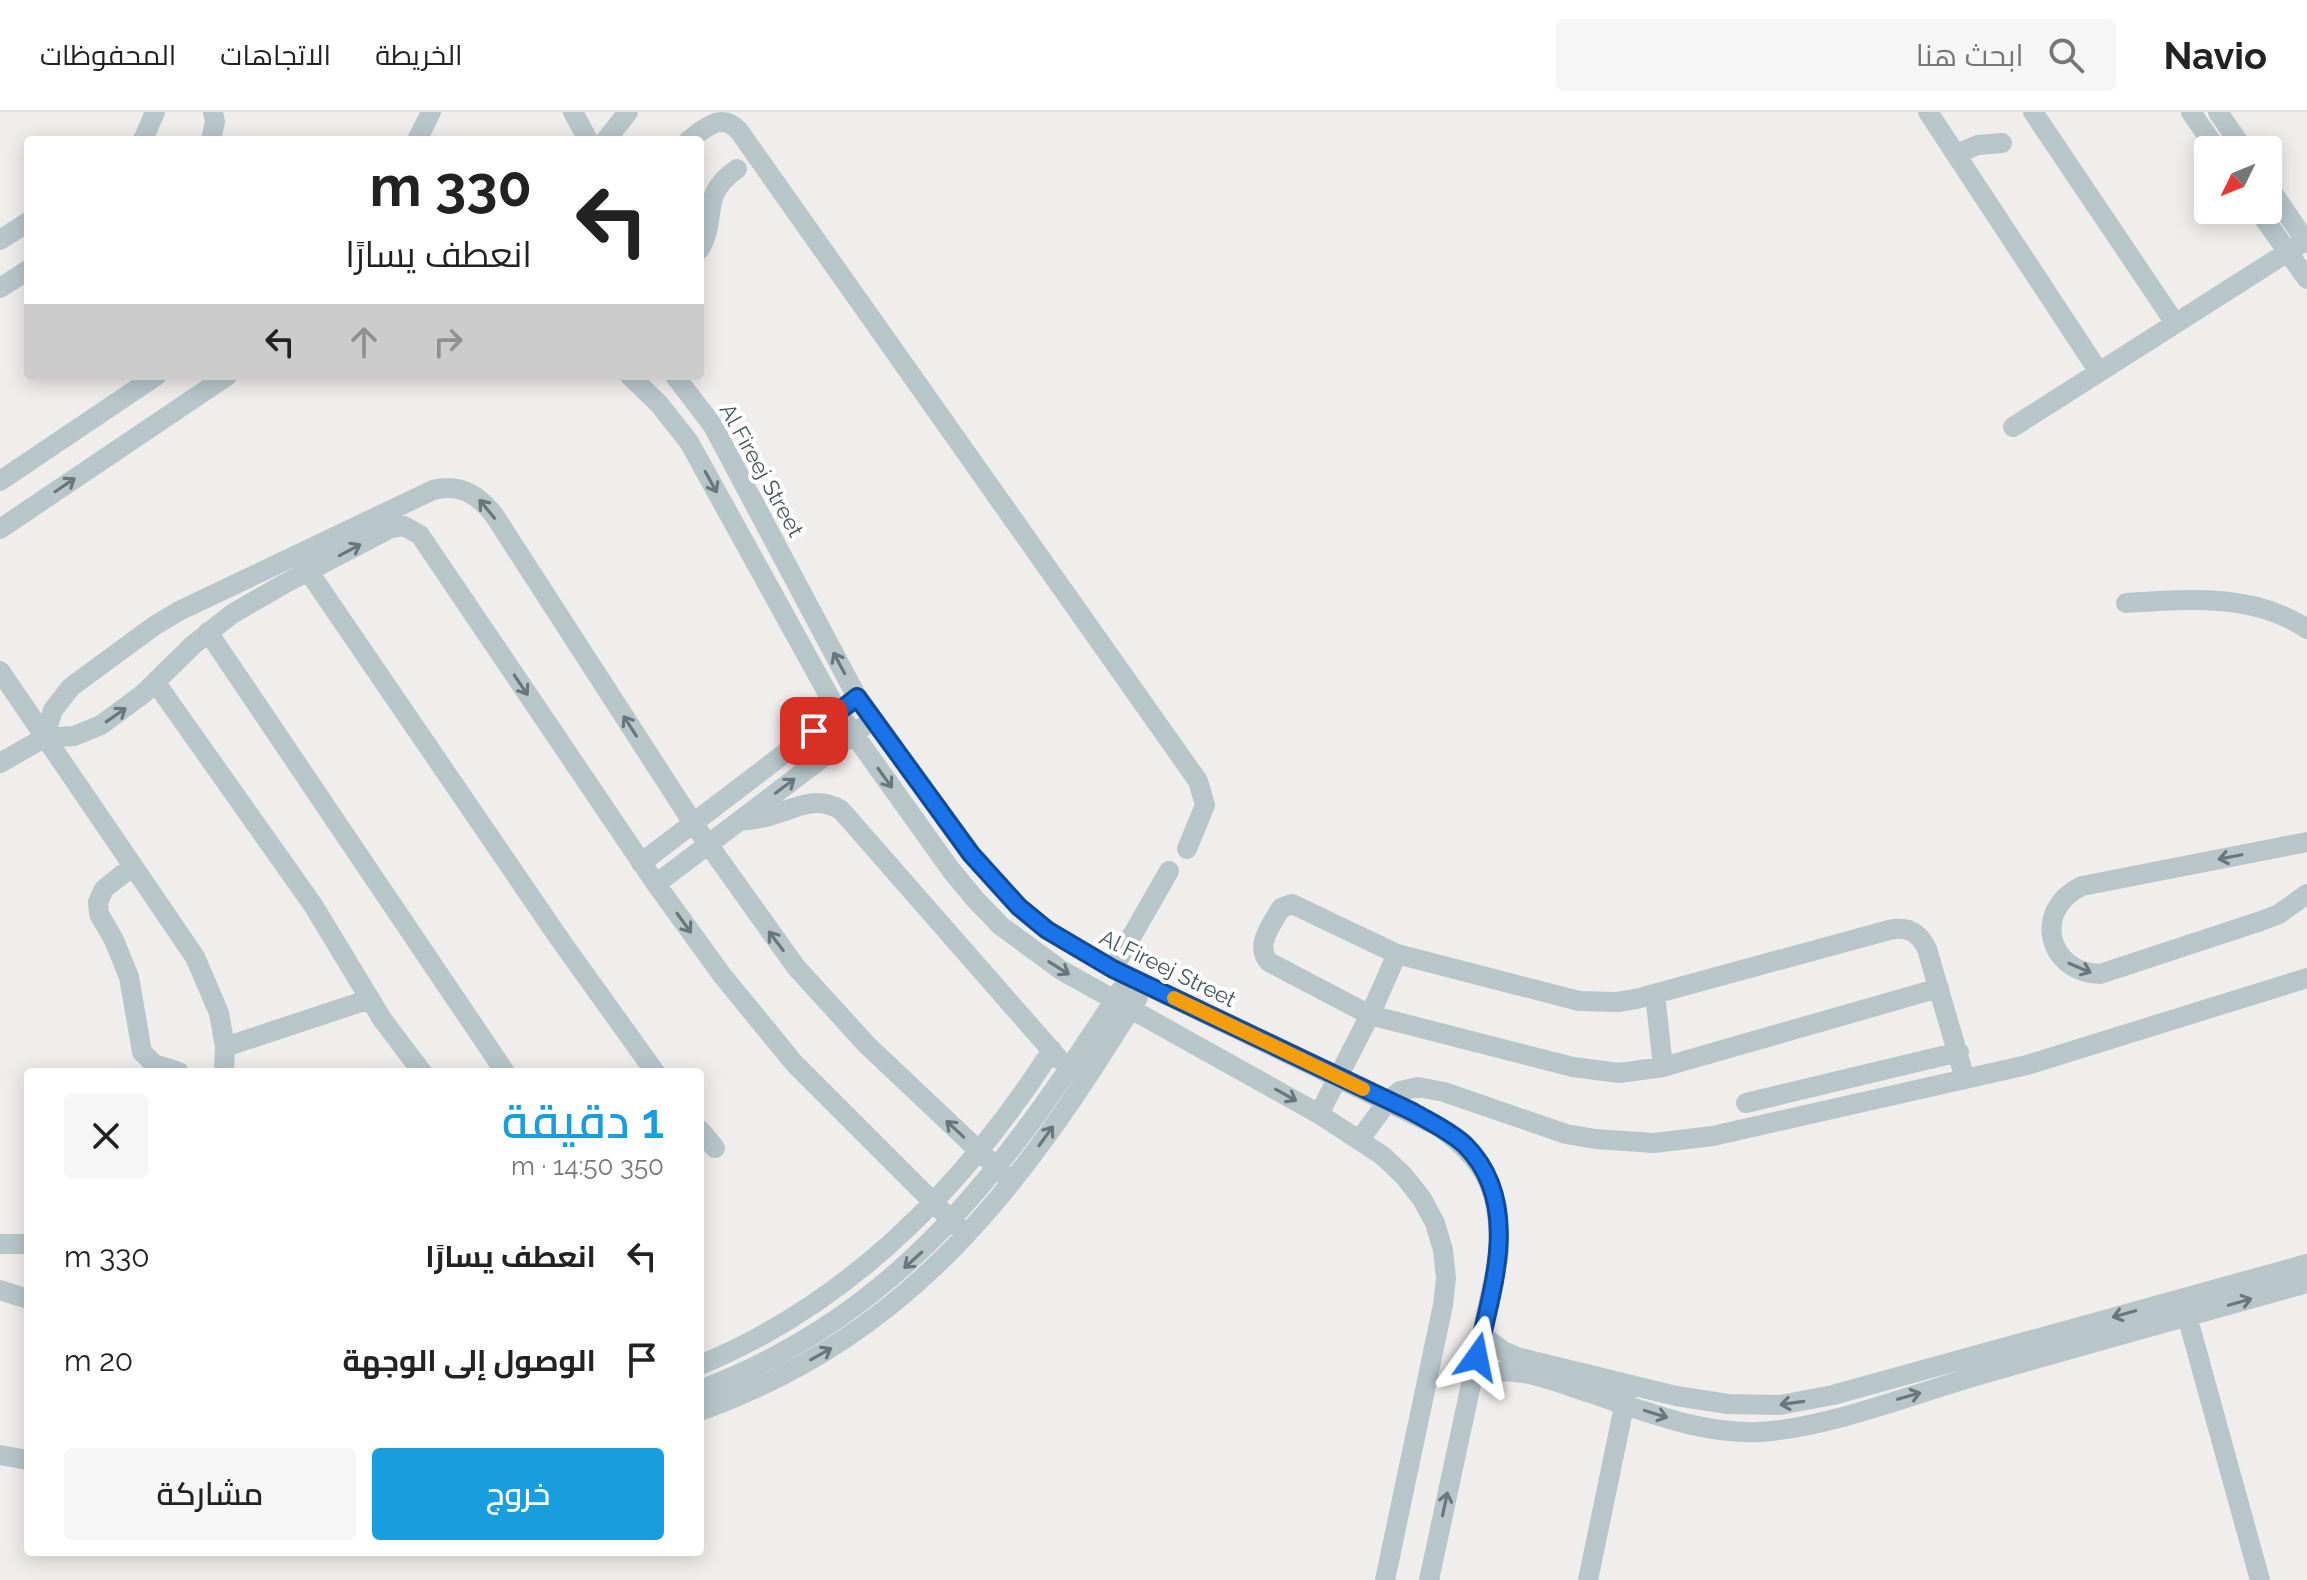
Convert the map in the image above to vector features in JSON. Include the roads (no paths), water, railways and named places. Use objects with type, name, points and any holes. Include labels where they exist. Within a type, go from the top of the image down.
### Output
[{"type":"street","points":[[145,136],[155,112]]},
{"type":"street","points":[[212,136],[215,122],[213,112]]},
{"type":"street","points":[[420,128],[431,112]]},
{"type":"street","points":[[573,112],[586,136]]},
{"type":"street","points":[[609,136],[628,112]]},
{"type":"street","points":[[1928,112],[2099,372]]},
{"type":"street","points":[[2033,112],[2175,323]]},
{"type":"street","points":[[2191,112],[2207,136]]},
{"type":"street","points":[[2218,112],[2234,136]]},
{"type":"street","points":[[694,136],[720,120],[731,122],[739,131],[1198,781],[1204,796],[1203,813],[1187,849]]},
{"type":"street","points":[[1956,154],[1978,145],[2002,143]]},
{"type":"street","points":[[704,240],[714,193],[737,169]]},
{"type":"street","points":[[2013,427],[2306,242],[2282,207]]},
{"type":"street","points":[[2268,224],[2307,279]]},
{"type":"street","points":[[0,240],[24,225]]},
{"type":"street","points":[[0,288],[24,273]]},
{"type":"street","points":[[0,481],[150,380]]},
{"type":"street","points":[[0,529],[221,380]]},
{"type":"street","points":[[643,380],[689,442],[838,712],[951,870],[1001,926],[1061,970],[1360,1139],[1404,1176],[1422,1199],[1435,1223],[1443,1250],[1446,1278],[1443,1305],[1385,1580]]},
{"type":"street","name":"Al Fireej Street","points":[[680,380],[713,426],[857,697],[971,854],[1002,890],[1047,930],[1130,977],[1439,1127],[1464,1145],[1482,1167],[1495,1194],[1499,1254],[1429,1580]]},
{"type":"street","points":[[689,442],[713,426]]},
{"type":"street","points":[[0,763],[44,738],[88,732],[126,708],[208,632],[303,563],[433,490],[456,487],[478,497],[494,515],[693,823],[788,956],[867,1045],[1004,1175]]},
{"type":"street","points":[[44,738],[53,710],[61,698],[93,669],[179,611],[391,528],[404,526],[416,530],[641,863],[722,975],[794,1063],[959,1228]]},
{"type":"street","points":[[303,563],[561,941],[652,1068]]},
{"type":"street","points":[[2126,603],[2186,600],[2232,602],[2276,612],[2307,629]]},
{"type":"street","points":[[208,632],[502,1068]]},
{"type":"street","points":[[0,671],[205,975],[219,1013],[225,1047],[224,1068]]},
{"type":"street","points":[[156,683],[313,905],[395,1038],[419,1068]]},
{"type":"street","points":[[641,863],[857,697]]},
{"type":"street","points":[[656,884],[873,719]]},
{"type":"street","points":[[739,821],[813,802],[841,810],[1082,1087]]},
{"type":"street","points":[[2307,842],[2082,886],[2059,904],[2052,933],[2058,952],[2071,966],[2080,971],[2100,974],[2261,921],[2279,914],[2307,894]]},
{"type":"street","points":[[133,866],[104,889],[98,902],[99,914],[129,977],[142,1052],[154,1064],[166,1068]]},
{"type":"street","points":[[704,1409],[767,1372],[859,1304],[922,1252],[959,1228],[1082,1087],[1123,1004],[1169,871]]},
{"type":"street","points":[[1939,988],[1663,1067],[1619,1073],[1573,1067],[1370,1015],[1269,962],[1262,950],[1281,908],[1292,904],[1397,954],[1579,1001],[1617,1002],[1898,928],[1908,929],[1923,940],[1939,988],[1959,1052],[1965,1079]]},
{"type":"street","points":[[1319,1114],[1370,1015],[1397,954]]},
{"type":"street","points":[[1360,1139],[1388,1101],[1410,1087],[1426,1088],[1566,1134],[1610,1141],[1654,1143],[1713,1136],[2061,1055],[2307,978]]},
{"type":"street","points":[[1655,994],[1663,1067]]},
{"type":"street","points":[[225,1047],[370,999]]},
{"type":"street","points":[[1004,1175],[1068,1070],[1123,1004]]},
{"type":"street","points":[[704,1363],[753,1341],[807,1310],[865,1266],[932,1203],[979,1152],[1052,1050]]},
{"type":"street","points":[[1746,1103],[1959,1052]]},
{"type":"street","points":[[704,1135],[715,1148]]},
{"type":"street","points":[[0,1244],[24,1244]]},
{"type":"street","points":[[1473,1376],[1497,1371],[1529,1373],[1626,1394],[1728,1404],[1780,1405],[1833,1395],[2184,1307],[2284,1280],[2307,1264]]},
{"type":"street","points":[[2284,1280],[2307,1283]]},
{"type":"street","points":[[0,1290],[24,1298]]},
{"type":"street","points":[[1482,1335],[1517,1357],[1626,1394],[1693,1425],[1745,1433],[1797,1427],[1839,1417],[2184,1307]]},
{"type":"street","points":[[2184,1307],[2260,1580]]},
{"type":"street","points":[[704,1389],[767,1372]]},
{"type":"street","points":[[1588,1580],[1626,1394]]},
{"type":"street","points":[[1833,1395],[1839,1417]]},
{"type":"street","points":[[0,1455],[24,1459]]}]
